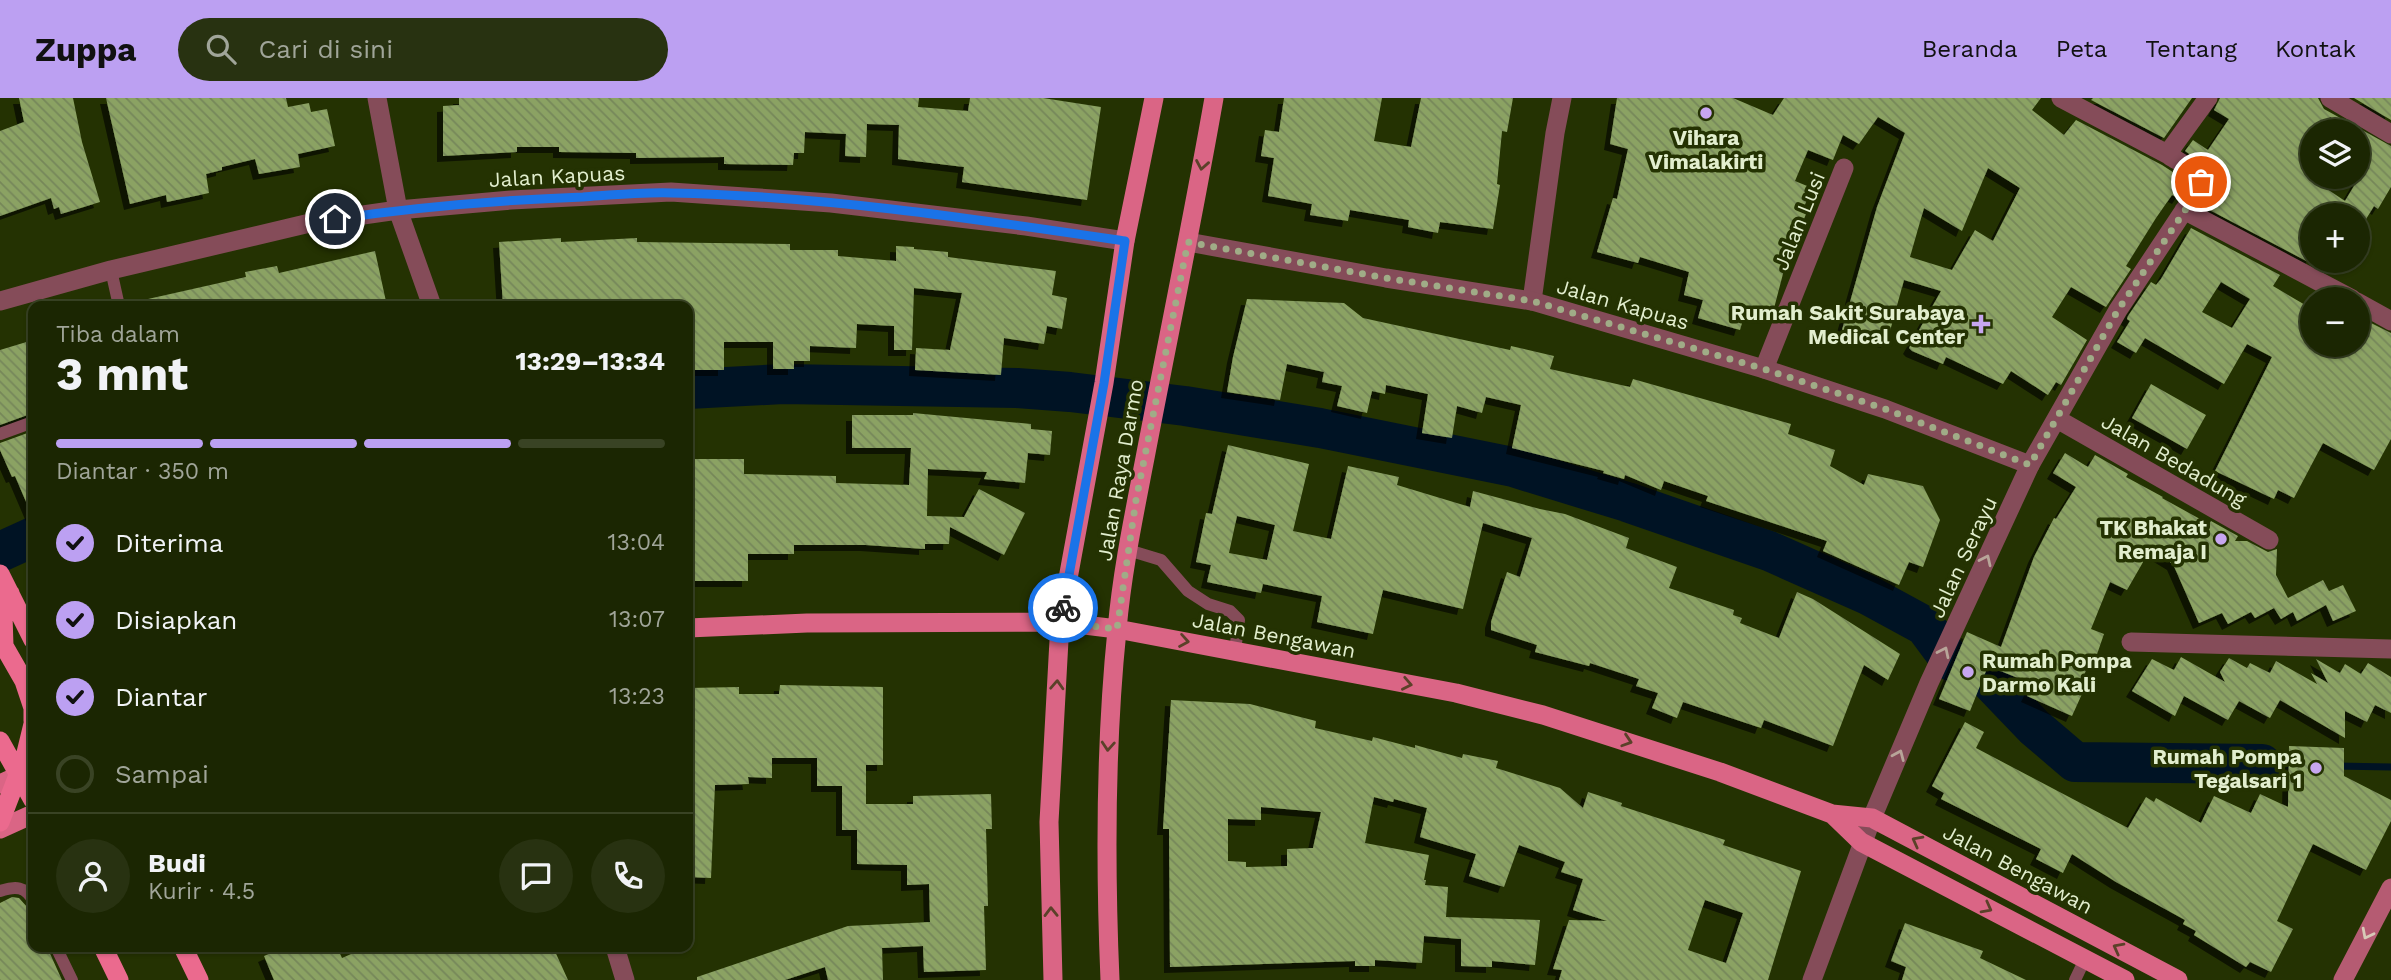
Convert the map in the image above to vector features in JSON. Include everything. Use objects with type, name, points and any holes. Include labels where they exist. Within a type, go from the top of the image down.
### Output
[{"type":"highway","points":[[5,584],[28,630]]},
{"type":"highway","points":[[5,584],[4,646],[28,693]]},
{"type":"highway","points":[[0,741],[28,792]]},
{"type":"highway","points":[[0,822],[28,748]]},
{"type":"highway","points":[[107,952],[119,980]]},
{"type":"highway","points":[[185,952],[199,980]]},
{"type":"main road","name":"Jalan Raya Darmo","points":[[1053,980],[1049,822],[1060,622],[1104,383],[1125,241],[1154,98]]},
{"type":"main road","name":"Jalan Raya Darmo","points":[[1110,980],[1105,882],[1106,766],[1117,629],[1128,550],[1214,98]]},
{"type":"main road","name":"Jalan Bengawan","points":[[693,628],[794,624],[1060,622],[1117,629],[1456,693],[1543,715],[1720,772],[1832,814],[1872,818],[2178,980]]},
{"type":"main road","name":"Jalan Bengawan","points":[[1832,814],[1861,842],[2126,980]]},
{"type":"main road","points":[[0,829],[28,816]]},
{"type":"main road","points":[[2343,980],[2391,888]]},
{"type":"street","points":[[377,98],[398,210],[430,301]]},
{"type":"street","points":[[1532,301],[1562,98]]},
{"type":"street","points":[[2061,98],[2169,155],[2208,98]]},
{"type":"street","points":[[2330,98],[2391,134]]},
{"type":"street","name":"Jalan Serayu","points":[[1812,980],[1861,842],[1929,683],[2030,465],[2118,310],[2199,188],[2199,177],[2169,155]]},
{"type":"street","name":"Jalan Lusi","points":[[1764,369],[1844,168]]},
{"type":"street","name":"Jalan Kapuas","points":[[0,301],[314,222],[398,210],[511,200],[671,192],[831,203],[1026,226],[1125,241]]},
{"type":"street","points":[[2184,210],[2329,287]]},
{"type":"street","name":"Jalan Kapuas","points":[[1188,242],[1532,301],[1764,369],[1885,409],[2030,465]]},
{"type":"street","points":[[2370,309],[2391,321]]},
{"type":"street","name":"Jalan Bedadung","points":[[2057,419],[2269,540]]},
{"type":"street","points":[[2131,642],[2391,649]]},
{"type":"street","points":[[617,952],[625,980]]},
{"type":"lane","points":[[111,271],[118,301]]},
{"type":"lane","points":[[0,434],[28,424]]},
{"type":"lane","points":[[1128,550],[1161,559],[1178,580],[1200,599],[1235,614],[1240,620],[1236,651]]},
{"type":"lane","points":[[0,891],[23,888],[28,891]]},
{"type":"lane","points":[[58,952],[72,980]]},
{"type":"lane","points":[[2075,980],[2085,960]]},
{"type":"building","points":[[19,98],[73,98],[82,142],[100,202],[61,214],[59,207],[54,209],[51,198],[0,216],[0,131],[24,122]]},
{"type":"building","points":[[106,98],[286,98],[288,107],[309,103],[311,112],[327,109],[335,146],[298,154],[300,167],[259,174],[255,159],[222,167],[222,170],[206,174],[209,193],[167,202],[166,195],[130,204]]},
{"type":"building","points":[[459,98],[919,98],[918,107],[968,111],[970,98],[1043,98],[1101,107],[1087,200],[962,182],[964,167],[898,159],[899,125],[867,124],[866,157],[845,156],[846,134],[805,132],[804,153],[794,153],[793,165],[724,164],[724,157],[636,158],[636,153],[559,152],[559,147],[517,147],[517,152],[443,156],[443,106],[459,105]]},
{"type":"building","points":[[1284,98],[1382,98],[1374,141],[1411,147],[1421,98],[1513,98],[1507,132],[1502,131],[1497,184],[1500,185],[1493,229],[1440,222],[1438,233],[1408,227],[1409,220],[1350,210],[1348,221],[1310,215],[1312,204],[1268,196],[1274,158],[1261,156],[1265,130],[1279,132]]},
{"type":"building","points":[[1617,98],[1733,98],[1773,115],[1784,98],[2041,98],[2032,110],[2064,135],[2076,120],[2162,165],[2187,184],[2178,198],[2172,195],[2156,218],[2126,266],[2131,269],[2106,307],[2071,287],[2052,317],[2087,340],[2061,385],[2056,382],[2048,395],[2011,371],[2003,384],[1946,357],[1943,364],[1912,351],[1909,348],[1941,291],[1904,280],[1887,342],[1842,330],[1877,207],[1905,133],[1878,117],[1859,144],[1843,135],[1833,160],[1808,150],[1795,181],[1812,188],[1802,212],[1806,214],[1784,270],[1772,316],[1746,310],[1740,330],[1698,318],[1703,300],[1684,295],[1689,272],[1640,257],[1638,263],[1597,252],[1613,198],[1617,199],[1628,149],[1610,144]],"holes":[[[1988,168],[2020,188],[1993,241],[1975,230],[1952,270],[1910,257],[1924,208],[1962,231]]]},
{"type":"building","points":[[2192,98],[2164,138],[2091,100]]},
{"type":"building","points":[[2220,98],[2318,98],[2324,109],[2342,119],[2300,119],[2300,189],[2327,189],[2345,201],[2352,189],[2370,189],[2370,134],[2391,146],[2391,187],[2378,209],[2374,206],[2370,213],[2370,203],[2300,203],[2300,258],[2202,206],[2210,194],[2211,178],[2203,164],[2185,151],[2193,140],[2208,150],[2229,119],[2214,110]]},
{"type":"building","points":[[2354,98],[2391,98],[2391,120]]},
{"type":"building","points":[[2191,228],[2280,275],[2273,286],[2300,302],[2300,357],[2370,357],[2370,322],[2391,333],[2391,439],[2374,470],[2323,443],[2294,498],[2278,490],[2274,499],[2215,471],[2272,357],[2247,344],[2224,384],[2145,338],[2136,353],[2117,342],[2130,321],[2128,316],[2151,282],[2156,285]],"holes":[[[2221,282],[2250,299],[2232,328],[2202,312]]]},
{"type":"building","points":[[561,238],[561,242],[637,238],[637,242],[790,244],[790,250],[838,250],[838,256],[896,261],[896,246],[914,247],[948,252],[948,257],[1056,271],[1052,295],[1067,298],[1062,329],[1047,326],[1044,344],[1004,338],[1001,375],[915,370],[916,348],[950,350],[962,293],[914,288],[912,350],[894,350],[894,326],[857,324],[856,348],[810,346],[810,361],[794,361],[794,369],[773,369],[773,342],[724,342],[724,370],[694,370],[693,301],[503,301],[499,242]]},
{"type":"building","points":[[375,251],[386,301],[148,301],[246,277],[245,272],[277,266],[279,273]]},
{"type":"building","points":[[1247,299],[1344,303],[1363,318],[1510,350],[1511,346],[1554,356],[1550,369],[1630,387],[1633,379],[1791,424],[1788,434],[1835,450],[1830,466],[1864,485],[1868,474],[1923,486],[1940,520],[1923,567],[1909,562],[1899,585],[1823,551],[1827,541],[1706,501],[1708,496],[1664,481],[1661,490],[1625,475],[1624,479],[1603,473],[1604,471],[1512,448],[1521,405],[1486,397],[1482,413],[1457,406],[1452,438],[1422,433],[1428,394],[1386,385],[1385,394],[1372,391],[1367,413],[1337,406],[1342,386],[1322,382],[1324,372],[1287,364],[1280,400],[1227,392]]},
{"type":"building","points":[[28,342],[28,415],[0,425],[0,350]]},
{"type":"building","points":[[2151,384],[2206,415],[2187,449],[2132,418]]},
{"type":"building","points":[[852,415],[913,415],[1031,424],[1031,429],[1052,431],[1050,455],[1028,453],[1025,483],[984,479],[987,472],[928,469],[927,516],[964,517],[979,489],[1025,513],[1004,555],[950,527],[949,544],[925,544],[925,549],[866,545],[794,545],[794,554],[748,554],[748,581],[693,581],[693,459],[744,459],[744,474],[836,476],[836,483],[909,485],[911,448],[852,448]]},
{"type":"building","points":[[28,433],[28,506],[0,450],[0,443]]},
{"type":"building","points":[[1228,445],[1309,464],[1293,531],[1331,539],[1348,466],[1399,477],[1397,485],[1470,507],[1473,491],[1565,514],[1629,538],[1626,548],[1677,567],[1669,588],[1734,610],[1733,615],[1742,618],[1740,623],[1779,638],[1797,592],[1813,599],[1900,654],[1888,680],[1864,665],[1833,746],[1764,720],[1761,728],[1683,702],[1677,718],[1652,708],[1658,693],[1636,686],[1639,679],[1590,663],[1589,666],[1535,652],[1537,645],[1491,630],[1491,622],[1507,572],[1520,577],[1532,538],[1483,523],[1463,609],[1383,590],[1373,634],[1317,622],[1322,596],[1263,584],[1261,593],[1207,582],[1211,565],[1196,562],[1206,513],[1212,514]],"holes":[[[1237,516],[1275,525],[1267,560],[1229,553]]]},
{"type":"building","points":[[2065,453],[2088,467],[2095,455],[2162,498],[2209,524],[2211,521],[2238,536],[2235,541],[2247,541],[2268,552],[2277,549],[2276,575],[2288,598],[2323,580],[2329,591],[2343,585],[2356,611],[2333,621],[2326,605],[2297,621],[2293,612],[2281,619],[2274,608],[2255,618],[2251,612],[2228,624],[2222,613],[2199,623],[2173,564],[2150,550],[2127,590],[2110,582],[2091,629],[2104,634],[2094,663],[2090,661],[2077,692],[2082,694],[2072,716],[2027,696],[2033,684],[1988,666],[1970,711],[1939,699],[1967,632],[2001,647],[2034,557],[2054,518],[2056,519],[2076,487],[2053,473]]},
{"type":"building","points":[[2181,657],[2225,682],[2220,672],[2229,658],[2247,668],[2250,663],[2270,673],[2276,661],[2317,684],[2311,673],[2328,683],[2316,659],[2340,673],[2345,664],[2361,674],[2368,663],[2391,677],[2391,713],[2375,705],[2367,722],[2345,711],[2345,738],[2280,700],[2270,718],[2239,701],[2228,720],[2184,696],[2175,716],[2132,691],[2152,659],[2174,670]]},
{"type":"building","points":[[780,685],[883,687],[883,765],[866,765],[866,804],[913,804],[913,796],[991,794],[992,829],[986,829],[986,970],[924,972],[923,946],[882,948],[883,980],[828,980],[825,967],[785,980],[697,980],[697,977],[848,926],[930,922],[929,884],[907,885],[907,865],[857,864],[857,830],[842,830],[842,786],[817,786],[817,758],[772,758],[772,778],[748,777],[749,784],[715,785],[711,878],[693,877],[693,688],[739,687],[739,694],[779,694]]},
{"type":"building","points":[[1171,700],[1250,704],[1316,721],[1315,728],[1372,741],[1373,737],[1415,748],[1415,745],[1462,758],[1463,754],[1498,761],[1496,768],[1560,788],[1583,808],[1588,792],[1622,803],[1621,806],[1725,840],[1723,845],[1801,871],[1768,980],[1559,980],[1562,970],[1553,969],[1569,920],[1607,921],[1573,910],[1583,879],[1561,872],[1565,862],[1519,845],[1504,887],[1469,876],[1476,854],[1420,837],[1427,808],[1394,799],[1393,802],[1374,797],[1365,843],[1429,855],[1425,885],[1448,887],[1446,917],[1540,920],[1535,965],[1492,961],[1492,967],[1461,966],[1461,939],[1424,936],[1422,963],[1375,960],[1375,966],[1355,966],[1355,961],[1170,967],[1169,829],[1163,829]],"holes":[[[1261,807],[1321,812],[1313,848],[1287,849],[1287,866],[1246,867],[1246,862],[1228,861],[1228,819],[1261,820]],[[1705,900],[1743,913],[1726,963],[1688,950]]]},
{"type":"building","points":[[1965,722],[1984,732],[1976,748],[2128,828],[2146,797],[2154,802],[2156,798],[2201,823],[2214,796],[2251,813],[2260,794],[2288,807],[2289,746],[2344,748],[2344,776],[2391,800],[2391,821],[2366,870],[2313,844],[2277,921],[2293,929],[2271,972],[2250,962],[2246,967],[2194,935],[2196,931],[2183,924],[2185,920],[2072,854],[2063,873],[2036,859],[2041,849],[1941,799],[1944,793],[1932,786]]},
{"type":"building","points":[[12,897],[19,898],[28,908],[28,952],[49,952],[62,980],[0,980],[0,903]]},
{"type":"building","points":[[1905,923],[1983,951],[1980,958],[2026,980],[1902,980],[1906,967],[1891,961]]},
{"type":"building","points":[[273,952],[339,952],[342,958],[356,952],[555,952],[568,980],[274,980],[264,956]]},
{"type":"waterway","points":[[693,389],[783,384],[1017,388],[1070,392],[1185,406],[1320,428],[1513,467],[1627,502],[1769,551],[1868,595],[1925,626],[1951,661],[1987,678],[2034,727],[2075,762],[2262,764]]},
{"type":"waterway","points":[[0,552],[28,539]]},
{"type":"waterway","points":[[2262,764],[2296,765]]},
{"type":"waterway","points":[[2336,766],[2391,767]]},
{"type":"way so far","points":[[1063,608],[1060,622],[1117,629],[1136,500],[1188,242],[1532,301],[1837,393],[2030,465],[2118,310],[2198,191],[2201,182]]},
{"type":"place","name":"Vihara Vimalakirti","points":[[1706,113]]},
{"type":"place","name":"Rumah Sakit Surabaya Medical Center","points":[[1981,324]]},
{"type":"place","name":"TK Bhakat Remaja I","points":[[2221,539]]},
{"type":"place","name":"Rumah Pompa Darmo Kali","points":[[1968,672]]},
{"type":"place","name":"Rumah Pompa Tegalsari 1","points":[[2316,768]]},
{"type":"route","points":[[335,219],[398,210],[511,200],[671,192],[831,203],[1026,226],[1125,241],[1104,383],[1063,608]]}]
